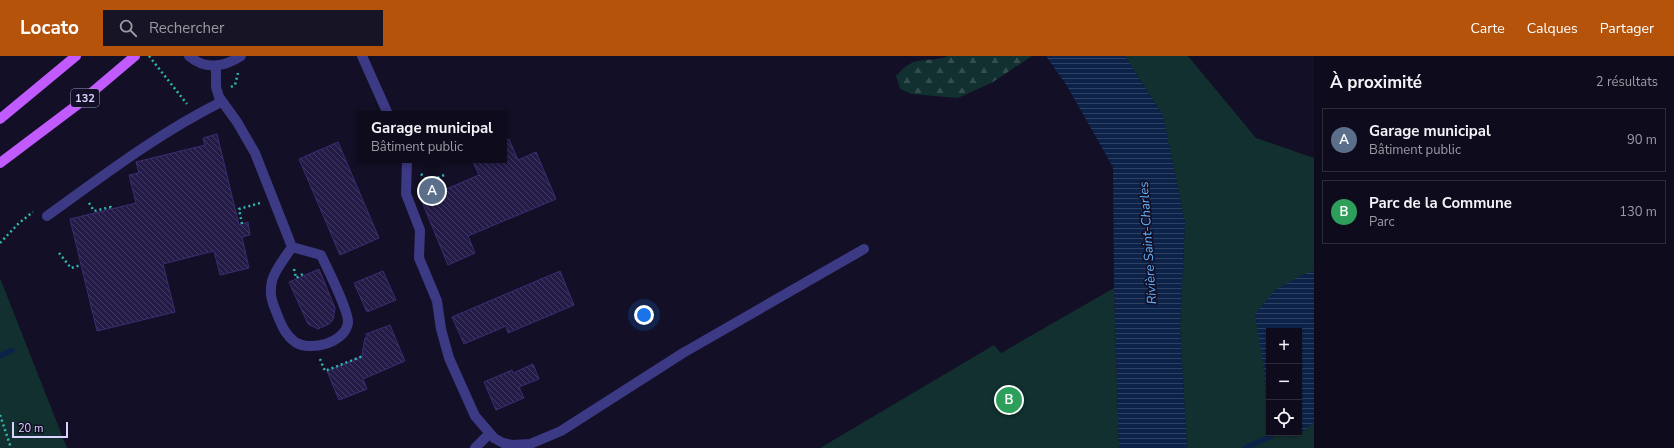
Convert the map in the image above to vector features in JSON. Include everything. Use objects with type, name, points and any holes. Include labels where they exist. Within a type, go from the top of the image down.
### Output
[{"type":"main road","points":[[0,119],[76,56]]},
{"type":"main road","name":"132","points":[[0,163],[77,105],[135,56]]},
{"type":"street","points":[[189,56],[200,63],[216,66],[230,62],[241,56]]},
{"type":"street","points":[[362,56],[387,111]]},
{"type":"street","points":[[216,66],[217,92],[221,102],[237,122],[255,153],[292,247]]},
{"type":"street","points":[[47,216],[178,124],[221,102]]},
{"type":"street","points":[[407,163],[406,194],[420,230],[419,258],[436,301],[441,329],[452,365],[475,416],[489,434],[503,443],[512,445],[530,444],[561,431],[683,353],[864,249]]},
{"type":"street","points":[[292,247],[321,255],[348,317],[345,331],[334,340],[313,346],[303,346],[290,338],[284,330],[271,301],[270,294],[272,280],[292,247]]},
{"type":"street","points":[[475,448],[489,434]]},
{"type":"path","points":[[149,56],[187,104]]},
{"type":"path","points":[[431,187],[429,182],[444,175]]},
{"type":"path","points":[[242,224],[239,208],[254,205]]},
{"type":"path","points":[[92,207],[94,211],[111,206],[112,209]]},
{"type":"path","points":[[59,253],[71,268],[81,265]]},
{"type":"path","points":[[295,276],[296,278],[303,274],[304,276]]},
{"type":"path","points":[[320,359],[325,372],[362,356]]},
{"type":"path","points":[[0,415],[11,448]]},
{"type":"green space","points":[[948,56],[1032,56],[993,82],[958,98],[911,94],[900,89],[896,76],[906,66],[917,61],[938,59]]},
{"type":"green space","points":[[1125,56],[1188,56],[1256,138],[1314,158],[1314,448],[1187,448],[1180,327],[1185,223],[1163,116]]},
{"type":"green space","points":[[0,278],[67,448],[0,448]]},
{"type":"green space","points":[[1114,288],[1119,448],[820,448],[994,345],[1001,353]]},
{"type":"water","name":"Rivière Saint-Charles","points":[[1046,56],[1125,56],[1163,116],[1185,223],[1180,327],[1187,448],[1119,448],[1114,288],[1113,167],[1067,86]]},
{"type":"water","points":[[1314,271],[1314,422],[1302,432],[1302,328],[1266,328],[1266,401],[1264,369],[1255,314],[1274,291],[1301,275]]},
{"type":"building","points":[[217,134],[239,225],[248,222],[250,235],[242,237],[249,268],[220,275],[214,251],[163,264],[175,312],[97,331],[70,219],[136,203],[129,175],[139,173],[136,162],[205,145],[203,138]]},
{"type":"building","points":[[509,139],[518,160],[536,152],[556,199],[468,236],[475,253],[448,265],[418,192],[434,186],[437,193],[479,175],[473,163],[507,163],[507,140]]},
{"type":"building","points":[[338,142],[379,238],[340,255],[299,159]]},
{"type":"building","points":[[319,269],[335,308],[333,320],[329,324],[318,329],[308,324],[289,282]]},
{"type":"building","points":[[383,271],[396,300],[367,312],[354,283]]},
{"type":"building","points":[[560,271],[574,305],[508,333],[506,326],[464,344],[452,317]]},
{"type":"building","points":[[390,325],[405,361],[363,379],[367,389],[339,400],[327,371],[363,356],[362,354],[365,338],[367,337],[366,334]]},
{"type":"building","points":[[533,364],[539,379],[519,387],[524,398],[496,410],[484,382],[512,370],[513,373]]},
{"type":"waterway","points":[[0,356],[12,350]]},
{"type":"waterway","points":[[1245,448],[1271,436]]},
{"type":"place","name":"Garage municipal","points":[[432,191]]},
{"type":"place","name":"Parc de la Commune","points":[[1009,400]]}]
